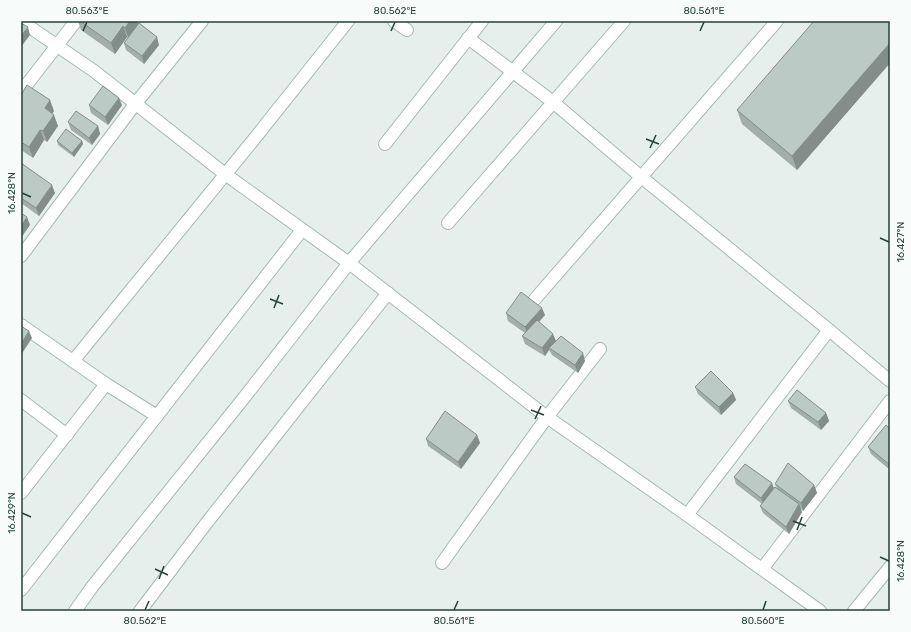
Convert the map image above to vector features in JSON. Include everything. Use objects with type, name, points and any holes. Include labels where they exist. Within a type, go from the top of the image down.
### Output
[{"type":"street","points":[[21,21],[94,71],[224,174],[349,263],[547,417],[687,515],[820,611]]},
{"type":"street","points":[[21,92],[55,45],[76,21]]},
{"type":"street","points":[[21,256],[136,103],[202,21]]},
{"type":"street","points":[[73,361],[348,21]]},
{"type":"street","points":[[394,21],[407,30]]},
{"type":"street","points":[[385,144],[482,21]]},
{"type":"street","points":[[75,611],[349,263],[556,21]]},
{"type":"street","points":[[448,223],[624,21]]},
{"type":"street","points":[[535,299],[640,176],[777,21]]},
{"type":"street","points":[[468,38],[553,102],[640,176],[890,381]]},
{"type":"street","points":[[21,590],[302,230]]},
{"type":"street","points":[[140,611],[210,518],[388,293]]},
{"type":"street","points":[[21,325],[106,384],[158,416]]},
{"type":"street","points":[[687,515],[829,330]]},
{"type":"street","points":[[442,563],[547,417],[600,349]]},
{"type":"street","points":[[21,493],[106,384]]},
{"type":"street","points":[[762,569],[890,401]]},
{"type":"street","points":[[22,403],[67,435]]},
{"type":"street","points":[[854,611],[890,568]]},
{"type":"building","points":[[80,21],[130,21],[125,28],[123,26],[111,43]]},
{"type":"building","points":[[814,21],[890,21],[890,43],[792,156],[737,110]]},
{"type":"building","points":[[21,23],[28,27],[21,36]]},
{"type":"building","points":[[139,23],[157,37],[142,56],[124,43]]},
{"type":"building","points":[[27,85],[50,100],[45,108],[54,115],[43,131],[40,130],[29,147],[21,142],[21,95]]},
{"type":"building","points":[[103,86],[119,98],[105,117],[89,105]]},
{"type":"building","points":[[76,111],[98,126],[89,138],[68,122]]},
{"type":"building","points":[[66,129],[82,141],[72,153],[57,141]]},
{"type":"building","points":[[21,163],[52,185],[36,208],[21,198]]},
{"type":"building","points":[[21,213],[27,217],[21,226]]},
{"type":"building","points":[[521,292],[542,308],[525,327],[506,313]]},
{"type":"building","points":[[537,320],[553,334],[542,348],[522,336]]},
{"type":"building","points":[[21,326],[29,331],[21,344]]},
{"type":"building","points":[[561,336],[583,353],[575,365],[549,348]]},
{"type":"building","points":[[711,371],[733,393],[719,407],[695,387]]},
{"type":"building","points":[[797,390],[826,413],[818,422],[788,401]]},
{"type":"building","points":[[445,411],[477,435],[458,462],[426,439]]},
{"type":"building","points":[[886,425],[890,429],[890,465],[868,447]]},
{"type":"building","points":[[788,463],[814,485],[801,503],[775,484]]},
{"type":"building","points":[[745,464],[772,483],[761,498],[734,477]]},
{"type":"building","points":[[775,487],[799,504],[786,527],[760,506]]}]
